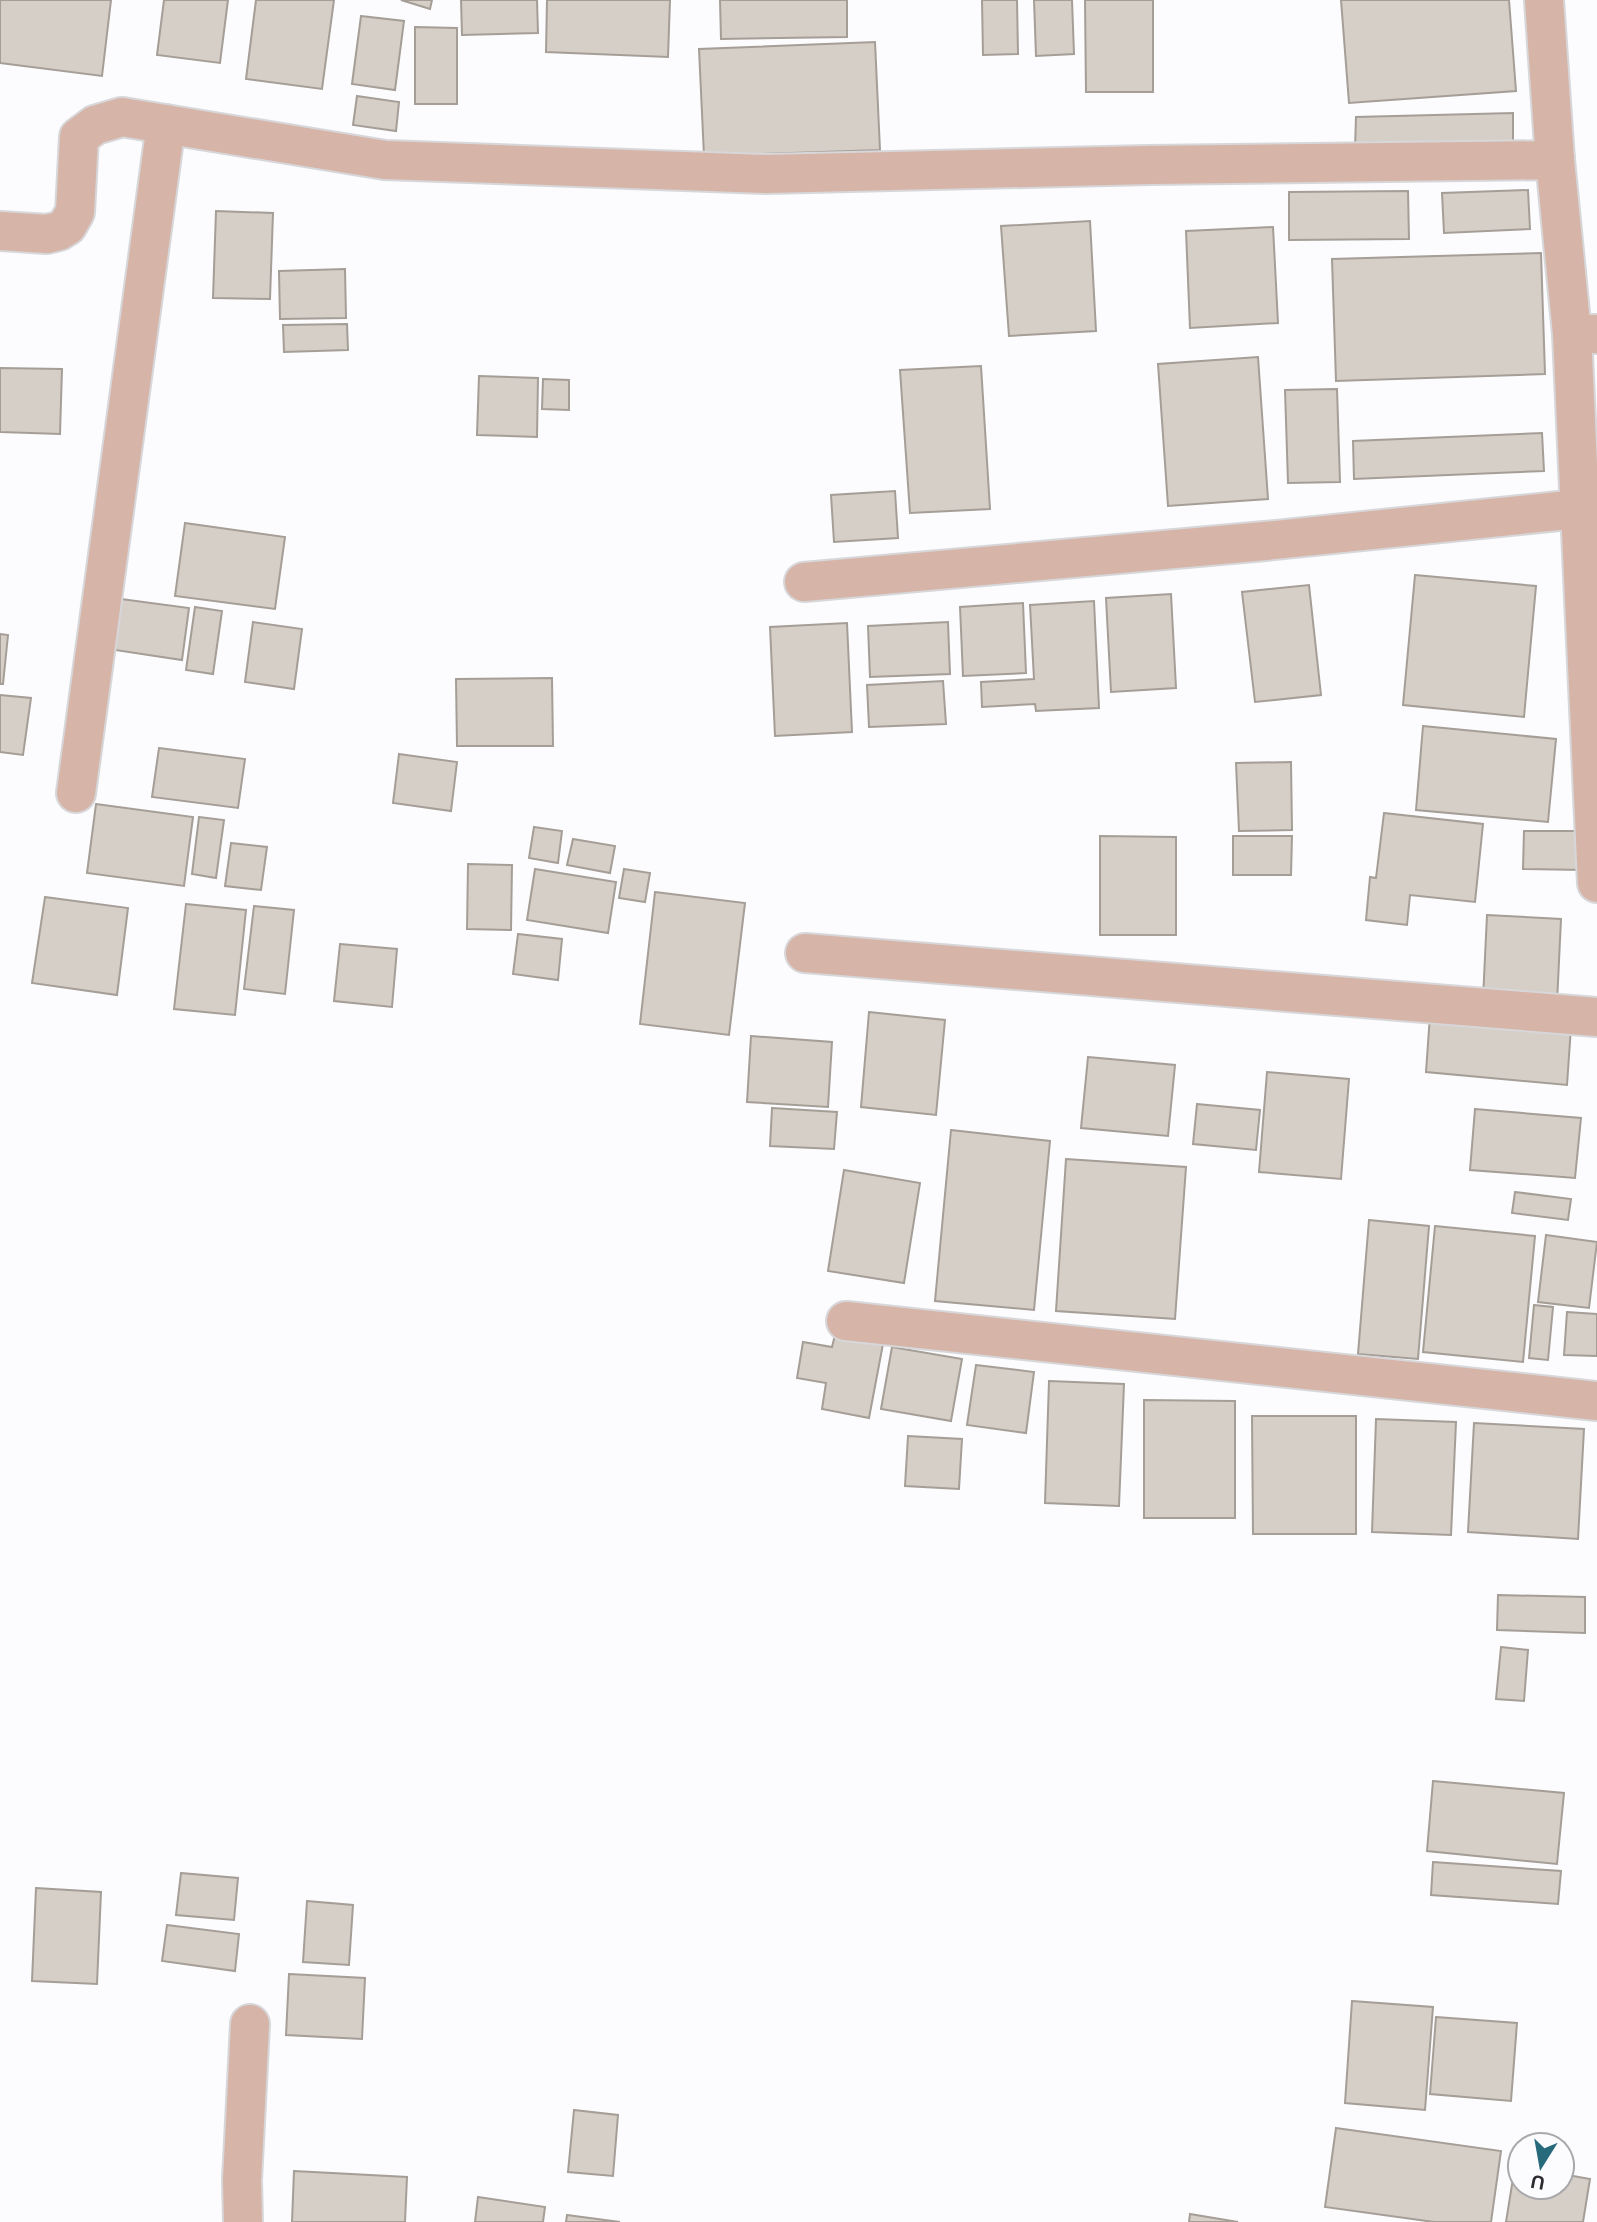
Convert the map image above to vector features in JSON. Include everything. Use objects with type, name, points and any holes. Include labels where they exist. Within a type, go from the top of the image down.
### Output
[{"type":"street","points":[[1544,0],[1555,160],[1585,334],[1578,509],[1597,883]]},
{"type":"street","points":[[0,231],[47,234],[67,226],[75,212],[79,137],[95,125],[122,117],[386,160],[766,174],[1149,165],[1555,160]]},
{"type":"street","points":[[76,793],[166,124]]},
{"type":"street","points":[[804,582],[1265,541],[1578,509]]},
{"type":"street","points":[[805,953],[1597,1017]]},
{"type":"street","points":[[846,1321],[1597,1401]]},
{"type":"street","points":[[243,2222],[242,2180],[250,2024]]},
{"type":"building","points":[[0,0],[111,0],[102,76],[0,63]]},
{"type":"building","points":[[164,0],[228,0],[220,63],[157,55]]},
{"type":"building","points":[[256,0],[334,0],[322,89],[246,79]]},
{"type":"building","points":[[401,0],[432,0],[430,9]]},
{"type":"building","points":[[461,0],[537,0],[538,33],[462,35]]},
{"type":"building","points":[[547,0],[670,0],[668,57],[546,52]]},
{"type":"building","points":[[720,0],[847,0],[847,37],[721,39]]},
{"type":"building","points":[[982,0],[1017,0],[1018,54],[983,55]]},
{"type":"building","points":[[1034,0],[1072,0],[1074,54],[1036,56]]},
{"type":"building","points":[[1085,0],[1153,0],[1153,92],[1086,92]]},
{"type":"building","points":[[1341,0],[1509,0],[1516,91],[1349,103]]},
{"type":"building","points":[[361,16],[404,21],[395,90],[352,84]]},
{"type":"building","points":[[415,27],[457,28],[457,104],[415,104]]},
{"type":"building","points":[[875,42],[880,150],[704,156],[699,49]]},
{"type":"building","points":[[357,96],[399,102],[396,131],[353,125]]},
{"type":"building","points":[[1513,113],[1513,146],[1355,149],[1356,117]]},
{"type":"building","points":[[1528,190],[1530,229],[1444,233],[1442,193]]},
{"type":"building","points":[[1408,191],[1409,239],[1289,240],[1289,192]]},
{"type":"building","points":[[216,211],[273,213],[270,299],[213,298]]},
{"type":"building","points":[[1090,221],[1096,331],[1009,336],[1001,226]]},
{"type":"building","points":[[1273,227],[1278,323],[1190,328],[1186,231]]},
{"type":"building","points":[[1541,253],[1545,374],[1336,381],[1332,259]]},
{"type":"building","points":[[345,269],[346,318],[280,319],[279,271]]},
{"type":"building","points":[[347,324],[348,350],[284,352],[283,325]]},
{"type":"building","points":[[1258,357],[1268,499],[1168,506],[1158,364]]},
{"type":"building","points":[[981,366],[990,509],[910,513],[900,370]]},
{"type":"building","points":[[0,368],[62,369],[60,434],[0,432]]},
{"type":"building","points":[[479,376],[538,378],[537,437],[477,435]]},
{"type":"building","points":[[543,379],[569,380],[569,410],[542,409]]},
{"type":"building","points":[[1337,389],[1340,482],[1288,483],[1285,390]]},
{"type":"building","points":[[1542,433],[1544,471],[1354,479],[1353,441]]},
{"type":"building","points":[[895,491],[898,538],[834,542],[831,495]]},
{"type":"building","points":[[185,523],[285,537],[275,609],[175,596]]},
{"type":"building","points":[[1415,575],[1536,586],[1524,717],[1403,705]]},
{"type":"building","points":[[1309,585],[1321,695],[1255,702],[1242,592]]},
{"type":"building","points":[[1171,594],[1176,688],[1111,692],[1106,598]]},
{"type":"building","points":[[121,599],[189,608],[182,660],[115,650]]},
{"type":"building","points":[[1094,601],[1099,708],[1036,711],[1035,704],[982,707],[981,682],[1034,679],[1030,605]]},
{"type":"building","points":[[1023,603],[1026,673],[963,676],[960,607]]},
{"type":"building","points":[[195,607],[222,611],[213,674],[186,670]]},
{"type":"building","points":[[253,622],[302,629],[294,689],[245,682]]},
{"type":"building","points":[[948,622],[950,674],[870,677],[868,626]]},
{"type":"building","points":[[847,623],[852,732],[775,736],[770,627]]},
{"type":"building","points":[[0,634],[8,635],[3,684],[0,684]]},
{"type":"building","points":[[552,678],[553,746],[457,746],[456,679]]},
{"type":"building","points":[[943,681],[946,724],[869,727],[867,685]]},
{"type":"building","points":[[0,695],[31,698],[23,755],[0,752]]},
{"type":"building","points":[[1423,726],[1556,739],[1548,822],[1416,810]]},
{"type":"building","points":[[159,748],[245,759],[238,808],[152,797]]},
{"type":"building","points":[[399,754],[457,762],[451,811],[393,803]]},
{"type":"building","points":[[1291,762],[1292,830],[1239,831],[1236,763]]},
{"type":"building","points":[[96,804],[193,817],[184,886],[87,873]]},
{"type":"building","points":[[1384,813],[1483,824],[1475,902],[1410,895],[1407,925],[1366,920],[1370,877],[1376,878]]},
{"type":"building","points":[[199,817],[224,820],[216,878],[192,874]]},
{"type":"building","points":[[534,827],[562,831],[558,863],[529,858]]},
{"type":"building","points":[[1524,831],[1585,831],[1584,870],[1523,869]]},
{"type":"building","points":[[1100,836],[1176,837],[1176,935],[1100,935]]},
{"type":"building","points":[[1233,836],[1292,836],[1291,875],[1233,875]]},
{"type":"building","points":[[573,839],[615,846],[610,873],[567,865]]},
{"type":"building","points":[[231,843],[267,847],[261,890],[225,886]]},
{"type":"building","points":[[468,864],[512,865],[511,930],[467,929]]},
{"type":"building","points":[[535,869],[616,882],[608,933],[527,920]]},
{"type":"building","points":[[624,869],[650,873],[645,902],[619,898]]},
{"type":"building","points":[[655,892],[745,903],[729,1035],[640,1024]]},
{"type":"building","points":[[45,897],[128,908],[117,995],[32,983]]},
{"type":"building","points":[[186,904],[246,910],[235,1015],[174,1009]]},
{"type":"building","points":[[254,906],[294,910],[285,994],[244,989]]},
{"type":"building","points":[[1487,915],[1561,919],[1557,1003],[1483,999]]},
{"type":"building","points":[[518,934],[562,939],[558,980],[513,974]]},
{"type":"building","points":[[340,944],[397,949],[392,1007],[334,1001]]},
{"type":"building","points":[[869,1012],[945,1020],[936,1115],[861,1107]]},
{"type":"building","points":[[1430,1015],[1571,1027],[1567,1085],[1426,1072]]},
{"type":"building","points":[[751,1036],[832,1042],[828,1107],[747,1102]]},
{"type":"building","points":[[1088,1057],[1175,1065],[1168,1136],[1081,1128]]},
{"type":"building","points":[[1267,1072],[1349,1079],[1341,1179],[1259,1172]]},
{"type":"building","points":[[1197,1104],[1260,1110],[1256,1150],[1193,1144]]},
{"type":"building","points":[[772,1108],[837,1112],[834,1149],[770,1146]]},
{"type":"building","points":[[1475,1109],[1581,1118],[1575,1178],[1470,1170]]},
{"type":"building","points":[[951,1130],[1050,1141],[1034,1310],[935,1301]]},
{"type":"building","points":[[1066,1159],[1186,1167],[1175,1319],[1056,1311]]},
{"type":"building","points":[[844,1170],[920,1183],[904,1283],[828,1271]]},
{"type":"building","points":[[1515,1192],[1571,1199],[1568,1220],[1512,1213]]},
{"type":"building","points":[[1369,1220],[1429,1226],[1418,1359],[1358,1354]]},
{"type":"building","points":[[1435,1226],[1535,1236],[1523,1362],[1423,1352]]},
{"type":"building","points":[[1546,1235],[1597,1242],[1589,1308],[1538,1302]]},
{"type":"building","points":[[1534,1305],[1553,1307],[1548,1360],[1529,1358]]},
{"type":"building","points":[[1567,1312],[1597,1314],[1597,1356],[1564,1355]]},
{"type":"building","points":[[835,1335],[883,1344],[869,1418],[822,1409],[826,1383],[797,1378],[803,1342],[832,1347]]},
{"type":"building","points":[[892,1347],[962,1359],[951,1421],[881,1409]]},
{"type":"building","points":[[976,1365],[1034,1372],[1026,1433],[967,1425]]},
{"type":"building","points":[[1049,1381],[1124,1384],[1119,1506],[1045,1503]]},
{"type":"building","points":[[1144,1400],[1235,1401],[1235,1518],[1144,1518]]},
{"type":"building","points":[[1252,1416],[1356,1416],[1356,1534],[1253,1534]]},
{"type":"building","points":[[1376,1419],[1456,1422],[1451,1535],[1372,1532]]},
{"type":"building","points":[[1474,1423],[1584,1429],[1578,1539],[1468,1532]]},
{"type":"building","points":[[908,1436],[962,1439],[959,1489],[905,1486]]},
{"type":"building","points":[[1498,1595],[1585,1597],[1585,1633],[1497,1630]]},
{"type":"building","points":[[1501,1647],[1528,1650],[1524,1701],[1496,1699]]},
{"type":"building","points":[[1433,1781],[1564,1793],[1557,1864],[1427,1851]]},
{"type":"building","points":[[1433,1862],[1561,1871],[1558,1904],[1431,1895]]},
{"type":"building","points":[[181,1873],[238,1878],[234,1920],[176,1915]]},
{"type":"building","points":[[36,1888],[101,1892],[97,1984],[32,1981]]},
{"type":"building","points":[[307,1901],[353,1905],[349,1965],[303,1962]]},
{"type":"building","points":[[167,1925],[239,1934],[235,1971],[162,1961]]},
{"type":"building","points":[[289,1974],[365,1978],[362,2039],[286,2035]]},
{"type":"building","points":[[1352,2001],[1433,2007],[1425,2110],[1345,2103]]},
{"type":"building","points":[[1436,2017],[1517,2023],[1511,2101],[1430,2094]]},
{"type":"building","points":[[574,2110],[618,2115],[613,2176],[568,2172]]},
{"type":"building","points":[[1336,2128],[1501,2151],[1491,2222],[1434,2222],[1325,2207]]},
{"type":"building","points":[[294,2171],[407,2177],[405,2222],[292,2222]]},
{"type":"building","points":[[1576,2176],[1590,2179],[1583,2222],[1506,2222],[1509,2201],[1576,2201]]},
{"type":"building","points":[[478,2197],[545,2207],[543,2222],[475,2222]]},
{"type":"building","points":[[1190,2214],[1238,2222],[1189,2222]]},
{"type":"building","points":[[567,2215],[620,2222],[566,2222]]}]
